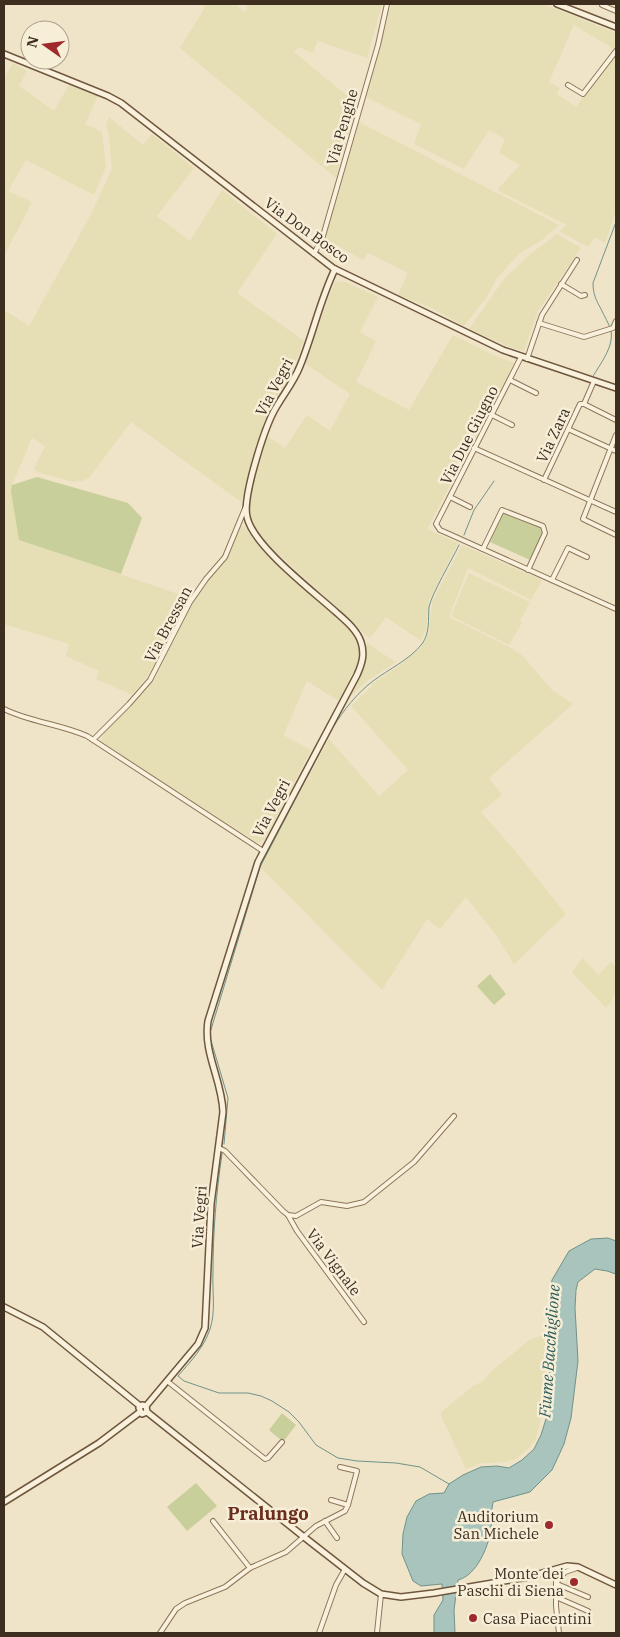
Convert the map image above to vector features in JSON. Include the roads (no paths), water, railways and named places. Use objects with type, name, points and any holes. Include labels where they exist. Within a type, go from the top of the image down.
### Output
[{"type":"street","name":"Via Penghe","points":[[314,254],[323,236],[388,4]]},
{"type":"street","points":[[557,4],[616,27]]},
{"type":"street","points":[[602,5],[616,11]]},
{"type":"street","points":[[568,86],[582,94],[616,51]]},
{"type":"street","name":"Via Don Bosco","points":[[4,54],[121,103],[335,269],[486,342],[527,359],[616,388]]},
{"type":"street","points":[[527,359],[545,309],[576,260]]},
{"type":"street","name":"Via Vegri","points":[[144,1408],[198,1344],[205,1328],[211,1204],[223,1112],[222,1098],[207,1044],[208,1021],[251,879],[263,850],[357,675],[363,656],[361,641],[350,626],[255,536],[247,517],[246,506],[251,480],[267,426],[300,366],[335,269]]},
{"type":"street","points":[[561,284],[581,296],[585,295]]},
{"type":"street","points":[[540,323],[584,337],[610,329],[616,321]]},
{"type":"street","name":"Via Due Giugno","points":[[483,549],[440,530],[436,524],[521,356]]},
{"type":"street","points":[[510,380],[536,393]]},
{"type":"street","name":"Via Zara","points":[[544,480],[580,404],[584,404],[594,381]]},
{"type":"street","name":"Via Zara","points":[[584,404],[616,420]]},
{"type":"street","points":[[492,415],[512,426]]},
{"type":"street","points":[[568,429],[616,452]]},
{"type":"street","points":[[616,435],[583,520],[616,535]]},
{"type":"street","points":[[474,448],[616,512]]},
{"type":"street","points":[[450,497],[470,507]]},
{"type":"street","name":"Via Bressan","points":[[93,740],[150,680],[190,602],[228,551],[246,506]]},
{"type":"street","points":[[528,570],[545,533],[543,526],[502,510],[483,549],[528,570],[616,609]]},
{"type":"street","points":[[552,580],[568,548],[587,557]]},
{"type":"street","points":[[4,709],[29,720],[80,733],[93,740],[108,752],[263,850]]},
{"type":"street","name":"Via Vignale","points":[[288,1215],[296,1216],[316,1203],[321,1202],[347,1206],[364,1202],[414,1162],[454,1116]]},
{"type":"street","name":"Via Vignale","points":[[219,1148],[225,1150],[288,1215],[297,1231],[364,1322]]},
{"type":"street","points":[[4,1307],[42,1327],[304,1537],[345,1569],[384,1595],[401,1597],[462,1589],[528,1577],[564,1567],[578,1567],[616,1585]]},
{"type":"street","points":[[167,1381],[264,1459],[268,1458],[282,1442]]},
{"type":"street","points":[[4,1502],[99,1443],[144,1408]]},
{"type":"street","points":[[160,1633],[176,1609],[185,1603],[226,1587],[250,1568],[286,1552],[325,1521],[345,1511],[357,1472],[340,1467]]},
{"type":"street","points":[[331,1500],[348,1505]]},
{"type":"street","points":[[212,1521],[250,1568]]},
{"type":"street","points":[[325,1521],[336,1538]]},
{"type":"street","points":[[557,1583],[564,1567]]},
{"type":"street","points":[[561,1576],[565,1572],[578,1567]]},
{"type":"street","points":[[556,1568],[559,1633]]},
{"type":"street","points":[[319,1633],[336,1585],[345,1569]]},
{"type":"street","points":[[557,1583],[588,1597]]},
{"type":"street","points":[[377,1633],[384,1595]]},
{"type":"street","points":[[556,1597],[588,1611]]},
{"type":"water","points":[[608,1238],[616,1241],[616,1274],[595,1269],[578,1282],[576,1290],[575,1308],[578,1361],[571,1418],[564,1444],[552,1470],[530,1492],[493,1502],[491,1530],[481,1560],[471,1572],[458,1580],[454,1610],[455,1633],[434,1633],[434,1615],[443,1600],[442,1584],[421,1586],[413,1581],[402,1554],[403,1534],[407,1517],[416,1501],[429,1494],[444,1493],[449,1484],[463,1475],[481,1467],[497,1466],[509,1468],[534,1449],[546,1419],[550,1397],[549,1311],[552,1280],[569,1251],[591,1239]]},
{"type":"waterway","points":[[592,378],[606,355],[611,337],[609,325],[595,297],[593,283],[616,222]]},
{"type":"waterway","points":[[464,535],[474,510],[494,481]]},
{"type":"waterway","points":[[210,1033],[260,867],[333,727],[342,714],[367,686],[405,660],[425,640],[431,601],[459,545]]},
{"type":"waterway","points":[[210,1037],[228,1098],[224,1144]]},
{"type":"waterway","points":[[222,1154],[214,1228],[212,1322],[200,1349],[178,1376],[184,1381],[219,1393],[248,1393],[272,1401],[289,1412],[316,1445],[338,1458],[420,1467],[449,1484]]},
{"type":"place","name":"Auditorium San Michele","points":[[549,1525]]},
{"type":"place","name":"Monte dei Paschi di Siena","points":[[574,1582]]},
{"type":"place","name":"Casa Piacentini","points":[[473,1618]]},
{"type":"district","name":"Pralungo","points":[[268,1513]]},
{"type":"water label","name":"Fiume Bacchiglione","points":[[549,1351]]}]
